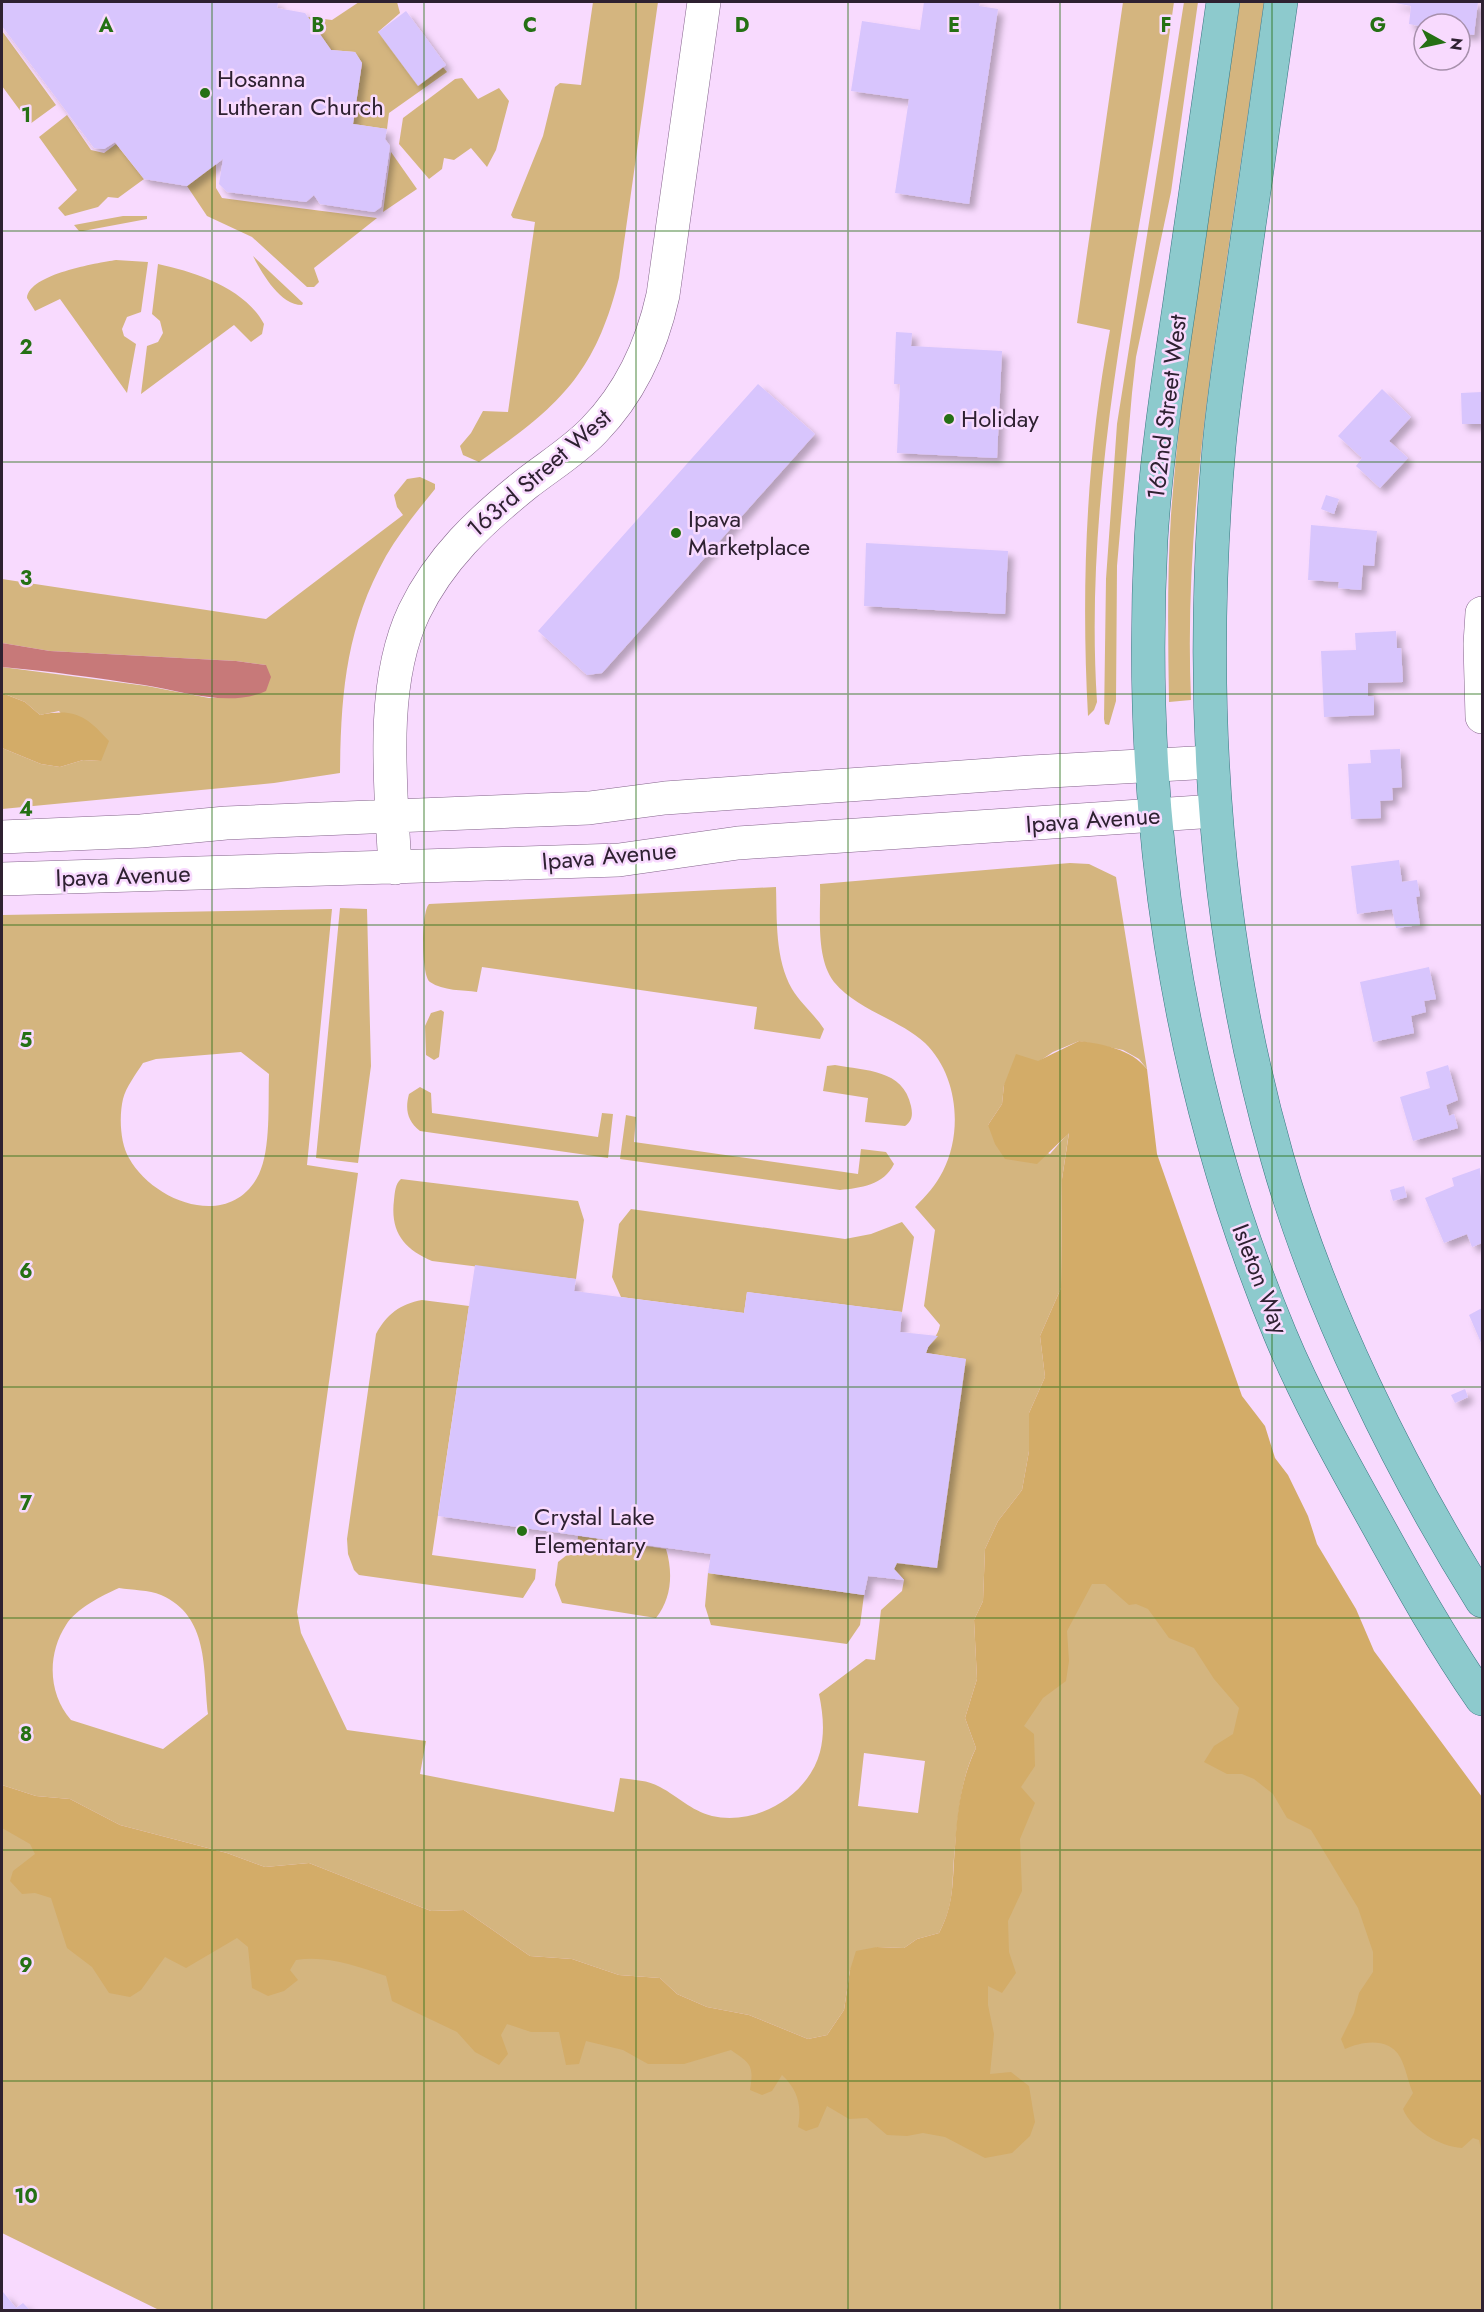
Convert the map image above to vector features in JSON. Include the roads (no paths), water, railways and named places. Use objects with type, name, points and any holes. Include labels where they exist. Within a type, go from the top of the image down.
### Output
[{"type":"main road","name":"162nd Street West","points":[[1154,816],[1150,766],[1149,608],[1156,488],[1162,428],[1223,2]]},
{"type":"main road","points":[[1281,2],[1219,445],[1209,631],[1212,762],[1226,917],[1255,1073],[1277,1159],[1300,1229],[1326,1295],[1395,1444],[1482,1601]]},
{"type":"main road","name":"Isleton Way","points":[[1154,816],[1163,897],[1191,1050],[1212,1137],[1258,1278],[1282,1338],[1356,1487],[1430,1621],[1482,1699]]},
{"type":"street","name":"163rd Street West","points":[[395,868],[390,777],[392,700],[406,637],[418,605],[450,552],[471,530],[574,448],[608,415],[634,374],[654,330],[663,295],[704,2]]},
{"type":"street","points":[[1482,613],[1480,644],[1482,717]]},
{"type":"street","name":"Ipava Avenue","points":[[2,837],[589,808],[665,798],[1212,762]]},
{"type":"street","name":"Ipava Avenue","points":[[2,879],[619,860],[738,843],[1215,811]]},
{"type":"place","name":"Hosanna Lutheran Church","points":[[205,93]]},
{"type":"place","name":"Holiday","points":[[949,419]]},
{"type":"place","name":"Ipava Marketplace","points":[[676,533]]},
{"type":"place","name":"Crystal Lake Elementary","points":[[522,1531]]}]
